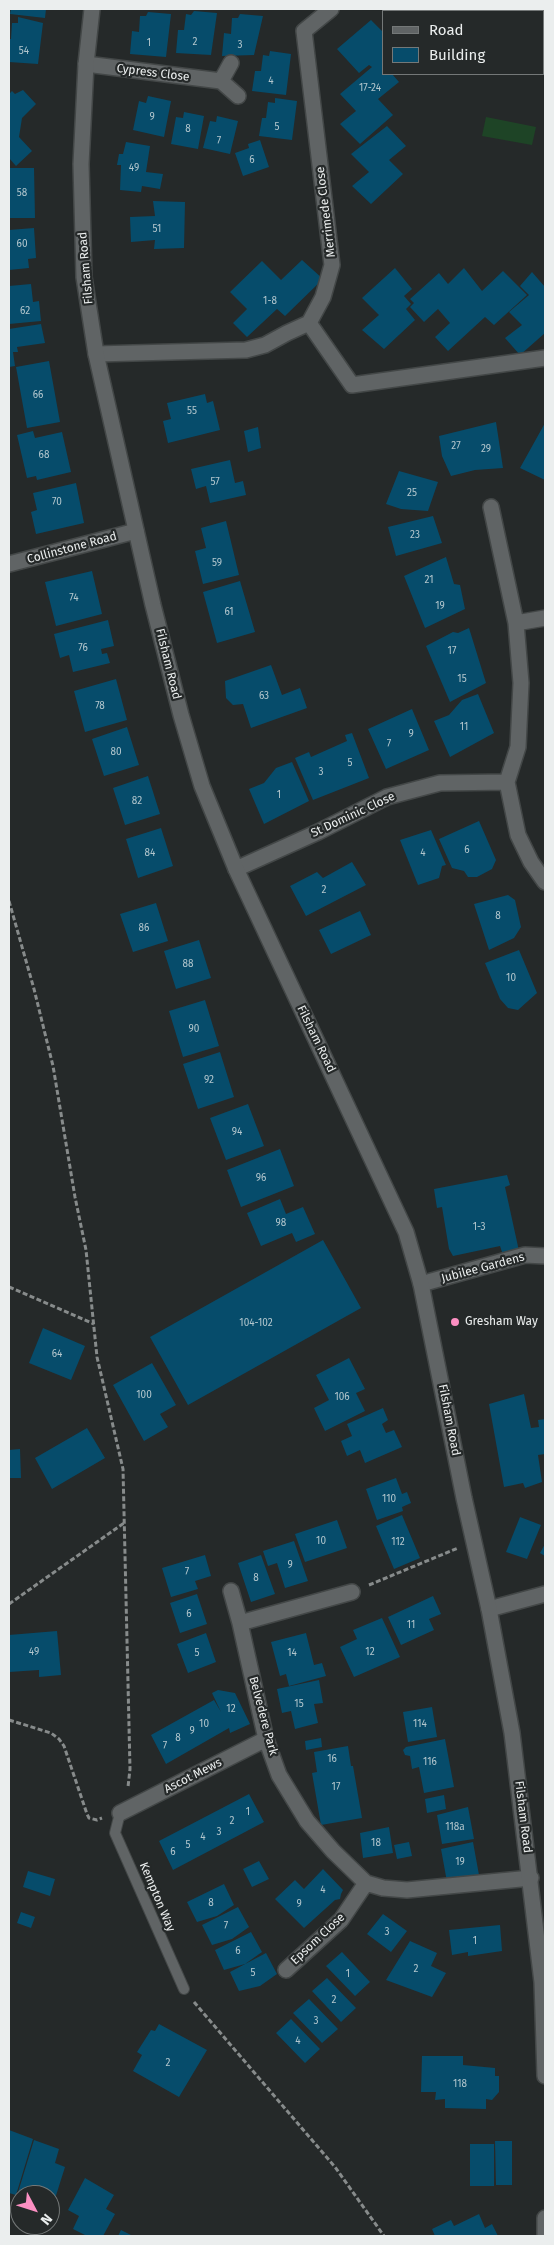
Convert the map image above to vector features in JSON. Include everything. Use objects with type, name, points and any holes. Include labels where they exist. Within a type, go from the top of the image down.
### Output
[{"type":"street","name":"Filsham Road","points":[[92,9],[86,64],[81,164],[84,267],[96,354],[136,531],[181,715],[202,786],[236,870],[406,1232],[420,1284],[489,1609],[512,1733],[531,1878],[542,1982],[545,2076]]},
{"type":"street","name":"Merrimede Close","points":[[309,323],[323,297],[332,265],[304,32],[330,9]]},
{"type":"street","points":[[230,63],[221,81],[238,96]]},
{"type":"street","name":"Cypress Close","points":[[86,64],[221,81]]},
{"type":"street","points":[[96,354],[246,350],[265,345],[287,332],[309,323],[352,385],[545,358]]},
{"type":"street","points":[[491,507],[489,533],[516,623],[521,684],[518,747],[507,782],[518,835],[531,862],[545,882]]},
{"type":"street","name":"Collinstone Road","points":[[9,564],[136,531]]},
{"type":"street","points":[[516,623],[545,618]]},
{"type":"street","name":"St Dominic Close","points":[[236,870],[387,797],[440,783],[507,782]]},
{"type":"street","name":"Jubilee Gardens","points":[[420,1284],[525,1255],[545,1256]]},
{"type":"street","name":"Belvedere Park","points":[[231,1591],[266,1739],[279,1775],[307,1821],[333,1851],[366,1883]]},
{"type":"street","points":[[240,1623],[352,1592]]},
{"type":"street","points":[[489,1609],[545,1594]]},
{"type":"street","name":"Ascot Mews","points":[[122,1811],[266,1739]]},
{"type":"street","points":[[366,1883],[382,1888],[407,1890],[531,1878]]},
{"type":"street","name":"Epsom Close","points":[[286,1970],[341,1920],[366,1883]]},
{"type":"street","points":[[544,2236],[545,2218]]},
{"type":"lane","name":"Kempton Way","points":[[122,1811],[116,1833],[184,1989]]},
{"type":"path","points":[[9,900],[53,1066],[86,1250],[97,1357],[123,1469],[130,1769],[122,1811],[97,1820],[89,1818],[64,1746],[59,1739],[51,1733],[9,1720]]},
{"type":"path","points":[[9,1286],[94,1325]]},
{"type":"path","points":[[9,1604],[125,1522]]},
{"type":"path","points":[[352,1592],[474,1541]]},
{"type":"path","points":[[184,1989],[219,2033],[335,2167],[384,2236]]},
{"type":"green space","points":[[486,117],[536,127],[532,145],[482,136]]},
{"type":"building","points":[[11,9],[46,9],[45,18],[10,14]]},
{"type":"building","points":[[521,9],[522,10],[489,10]]},
{"type":"building","points":[[194,11],[217,13],[211,55],[176,53],[178,30],[184,30],[186,14],[191,15]]},
{"type":"building","points":[[148,12],[171,14],[166,57],[130,54],[132,31],[139,32],[140,16],[146,16]]},
{"type":"building","points":[[240,14],[263,16],[254,55],[222,56],[224,33],[231,34],[232,18],[238,18]]},
{"type":"building","points":[[18,17],[43,23],[38,64],[9,62],[9,39],[11,39],[12,23],[18,23]]},
{"type":"building","points":[[371,20],[382,31],[382,75],[393,75],[399,82],[378,99],[393,115],[360,144],[340,124],[356,111],[340,94],[372,67],[369,65],[359,73],[337,49]]},
{"type":"building","points":[[270,51],[291,54],[286,95],[252,91],[255,71],[261,71],[263,55],[269,56]]},
{"type":"building","points":[[23,90],[36,104],[22,118],[19,137],[32,151],[16,166],[9,158],[9,94],[12,91],[15,94]]},
{"type":"building","points":[[148,96],[171,101],[164,137],[133,130],[139,101],[146,103]]},
{"type":"building","points":[[275,98],[297,101],[292,140],[259,136],[262,118],[266,118],[268,102],[275,103]]},
{"type":"building","points":[[184,112],[204,116],[198,149],[171,144],[176,117],[183,118]]},
{"type":"building","points":[[217,116],[238,121],[230,154],[203,148],[210,121],[216,122]]},
{"type":"building","points":[[387,126],[406,146],[389,160],[403,174],[371,204],[352,186],[369,172],[351,154]]},
{"type":"building","points":[[260,140],[269,167],[243,176],[235,153],[249,148],[248,144]]},
{"type":"building","points":[[126,142],[150,146],[146,172],[163,174],[160,189],[142,186],[141,192],[120,190],[121,165],[117,165],[119,154],[123,154]]},
{"type":"building","points":[[9,168],[34,168],[35,218],[9,218]]},
{"type":"building","points":[[153,201],[185,202],[184,248],[154,249],[155,240],[131,242],[130,217],[155,216]]},
{"type":"building","points":[[34,228],[36,258],[28,259],[29,268],[9,270],[9,230]]},
{"type":"building","points":[[302,260],[323,279],[285,316],[277,309],[247,337],[233,323],[247,309],[230,292],[262,261],[281,280]]},
{"type":"building","points":[[395,268],[412,289],[404,296],[411,304],[406,309],[415,320],[384,349],[362,330],[379,315],[362,298]]},
{"type":"building","points":[[464,268],[482,291],[503,271],[527,295],[494,325],[485,317],[448,351],[435,337],[450,323],[438,309],[424,322],[410,307],[414,303],[410,299],[439,273],[448,284]]},
{"type":"building","points":[[532,272],[545,287],[545,333],[520,355],[505,338],[522,325],[509,312],[529,295],[520,286]]},
{"type":"building","points":[[31,284],[33,302],[39,301],[41,321],[9,324],[9,286]]},
{"type":"building","points":[[41,324],[45,343],[17,347],[18,352],[13,352],[15,366],[9,367],[9,329]]},
{"type":"building","points":[[49,361],[60,422],[27,428],[16,367]]},
{"type":"building","points":[[205,394],[207,403],[213,401],[220,430],[168,443],[163,421],[171,419],[167,403]]},
{"type":"building","points":[[496,422],[503,468],[475,470],[451,476],[442,456],[439,436]]},
{"type":"building","points":[[545,423],[545,480],[520,468]]},
{"type":"building","points":[[258,427],[261,448],[248,452],[244,431]]},
{"type":"building","points":[[33,431],[35,438],[62,432],[71,472],[37,480],[36,476],[27,478],[17,435]]},
{"type":"building","points":[[230,460],[235,483],[243,481],[246,495],[210,503],[206,486],[196,489],[191,469]]},
{"type":"building","points":[[399,471],[438,482],[428,511],[401,509],[386,504]]},
{"type":"building","points":[[76,483],[84,523],[36,534],[31,512],[37,510],[33,493]]},
{"type":"building","points":[[433,516],[442,543],[396,556],[388,527]]},
{"type":"building","points":[[226,521],[239,575],[203,584],[195,551],[206,548],[201,528]]},
{"type":"building","points":[[446,557],[454,584],[460,585],[465,609],[425,628],[404,576]]},
{"type":"building","points":[[92,571],[102,614],[56,626],[45,582]]},
{"type":"building","points":[[240,581],[255,632],[217,643],[203,592]]},
{"type":"building","points":[[108,620],[114,646],[101,649],[102,654],[107,653],[110,663],[73,672],[69,655],[60,658],[54,634]]},
{"type":"building","points":[[469,628],[486,683],[450,702],[426,646],[453,632],[458,633]]},
{"type":"building","points":[[271,665],[282,695],[300,688],[307,708],[251,728],[243,704],[233,705],[226,698],[225,681]]},
{"type":"building","points":[[116,679],[127,720],[85,732],[74,691]]},
{"type":"building","points":[[478,694],[494,733],[450,757],[434,721],[449,715],[462,700]]},
{"type":"building","points":[[412,709],[429,750],[386,769],[368,729]]},
{"type":"building","points":[[127,727],[139,765],[104,776],[92,739]]},
{"type":"building","points":[[352,733],[369,778],[313,800],[295,758],[309,752],[311,757],[347,741],[345,735]]},
{"type":"building","points":[[292,762],[309,801],[264,824],[249,789],[264,783],[276,768]]},
{"type":"building","points":[[148,776],[160,814],[125,825],[113,788]]},
{"type":"building","points":[[479,821],[496,860],[492,869],[477,877],[468,877],[464,871],[452,868],[439,839]]},
{"type":"building","points":[[161,828],[173,866],[138,878],[126,839]]},
{"type":"building","points":[[431,830],[446,865],[442,866],[439,878],[418,885],[400,840]]},
{"type":"building","points":[[352,862],[366,885],[306,916],[290,886],[317,872],[323,878]]},
{"type":"building","points":[[508,895],[515,900],[521,927],[514,938],[489,950],[474,904]]},
{"type":"building","points":[[156,903],[168,941],[133,952],[120,914]]},
{"type":"building","points":[[360,911],[371,935],[331,954],[319,930]]},
{"type":"building","points":[[199,940],[211,978],[176,989],[164,951]]},
{"type":"building","points":[[519,950],[537,993],[518,1010],[508,1008],[500,999],[485,963]]},
{"type":"building","points":[[205,1000],[219,1046],[183,1057],[169,1011]]},
{"type":"building","points":[[220,1052],[234,1097],[198,1109],[183,1064]]},
{"type":"building","points":[[248,1104],[264,1146],[226,1160],[210,1118]]},
{"type":"building","points":[[280,1149],[294,1186],[241,1207],[227,1170]]},
{"type":"building","points":[[507,1175],[510,1185],[505,1187],[519,1251],[503,1255],[500,1246],[453,1256],[449,1249],[442,1207],[437,1208],[434,1189]]},
{"type":"building","points":[[280,1199],[286,1214],[303,1207],[315,1234],[296,1242],[292,1233],[261,1246],[247,1213]]},
{"type":"building","points":[[323,1240],[361,1308],[188,1405],[150,1337]]},
{"type":"building","points":[[43,1328],[85,1346],[71,1380],[29,1363]]},
{"type":"building","points":[[349,1358],[365,1389],[356,1393],[365,1411],[325,1431],[314,1408],[329,1400],[316,1375]]},
{"type":"building","points":[[152,1363],[176,1405],[160,1414],[168,1427],[144,1441],[113,1385]]},
{"type":"building","points":[[524,1394],[531,1428],[539,1427],[538,1420],[545,1419],[545,1454],[538,1455],[542,1482],[525,1488],[523,1483],[504,1487],[489,1404]]},
{"type":"building","points":[[383,1408],[388,1420],[382,1424],[386,1433],[394,1430],[402,1447],[365,1463],[360,1450],[347,1456],[341,1441],[352,1436],[347,1424]]},
{"type":"building","points":[[87,1428],[105,1458],[52,1489],[35,1458]]},
{"type":"building","points":[[20,1449],[21,1478],[9,1478],[9,1450]]},
{"type":"building","points":[[396,1478],[402,1494],[407,1492],[411,1503],[402,1507],[403,1511],[377,1520],[366,1489]]},
{"type":"building","points":[[402,1515],[420,1558],[394,1569],[376,1526]]},
{"type":"building","points":[[520,1517],[541,1525],[527,1559],[506,1552]]},
{"type":"building","points":[[337,1520],[347,1548],[305,1562],[295,1534]]},
{"type":"building","points":[[294,1541],[308,1581],[285,1588],[277,1563],[268,1566],[263,1551]]},
{"type":"building","points":[[545,1544],[545,1556],[540,1553]]},
{"type":"building","points":[[205,1555],[211,1576],[195,1581],[198,1589],[171,1597],[162,1568]]},
{"type":"building","points":[[261,1555],[275,1594],[251,1602],[238,1563]]},
{"type":"building","points":[[197,1594],[207,1624],[180,1633],[170,1603]]},
{"type":"building","points":[[433,1596],[441,1614],[429,1619],[434,1630],[401,1645],[388,1617]]},
{"type":"building","points":[[382,1618],[400,1657],[354,1677],[340,1647],[357,1639],[353,1630]]},
{"type":"building","points":[[57,1631],[61,1675],[39,1677],[39,1670],[9,1672],[9,1635]]},
{"type":"building","points":[[206,1633],[216,1662],[188,1673],[177,1644]]},
{"type":"building","points":[[306,1633],[314,1665],[322,1663],[326,1676],[289,1686],[286,1674],[280,1676],[271,1642]]},
{"type":"building","points":[[319,1680],[323,1703],[314,1704],[318,1723],[295,1729],[291,1711],[282,1713],[277,1689]]},
{"type":"building","points":[[218,1690],[235,1693],[250,1724],[230,1733],[229,1728],[166,1764],[151,1735],[214,1700],[221,1712],[212,1693]]},
{"type":"building","points":[[432,1707],[437,1737],[408,1742],[403,1712]]},
{"type":"building","points":[[321,1738],[322,1747],[306,1750],[305,1741]]},
{"type":"building","points":[[445,1739],[454,1787],[424,1793],[419,1767],[412,1769],[410,1756],[405,1755],[403,1750],[406,1747]]},
{"type":"building","points":[[348,1746],[362,1818],[321,1825],[312,1773],[317,1772],[314,1752]]},
{"type":"building","points":[[249,1794],[264,1822],[173,1870],[159,1841]]},
{"type":"building","points":[[444,1795],[446,1809],[427,1813],[425,1799]]},
{"type":"building","points":[[468,1807],[474,1839],[442,1844],[437,1815]]},
{"type":"building","points":[[389,1827],[393,1853],[363,1858],[360,1833]]},
{"type":"building","points":[[409,1842],[412,1856],[397,1859],[394,1845]]},
{"type":"building","points":[[473,1842],[479,1875],[447,1882],[441,1849]]},
{"type":"building","points":[[259,1861],[269,1879],[252,1887],[243,1869]]},
{"type":"building","points":[[323,1869],[343,1890],[340,1899],[335,1900],[304,1928],[275,1899],[295,1880],[304,1889]]},
{"type":"building","points":[[28,1871],[55,1879],[50,1896],[23,1887]]},
{"type":"building","points":[[224,1884],[234,1905],[217,1916],[197,1922],[187,1902]]},
{"type":"building","points":[[238,1907],[249,1927],[232,1939],[212,1945],[202,1925]]},
{"type":"building","points":[[21,1912],[35,1917],[31,1928],[17,1923]]},
{"type":"building","points":[[383,1914],[407,1931],[391,1952],[367,1934]]},
{"type":"building","points":[[500,1925],[502,1951],[468,1956],[468,1952],[452,1955],[449,1930]]},
{"type":"building","points":[[251,1932],[262,1952],[245,1964],[224,1970],[215,1950]]},
{"type":"building","points":[[410,1941],[437,1953],[431,1966],[446,1973],[432,1997],[386,1980]]},
{"type":"building","points":[[342,1952],[370,1982],[355,1996],[326,1966]]},
{"type":"building","points":[[266,1953],[277,1974],[260,1986],[239,1991],[230,1972]]},
{"type":"building","points":[[327,1978],[356,2008],[341,2022],[312,1991]]},
{"type":"building","points":[[309,1999],[338,2029],[322,2043],[293,2013]]},
{"type":"building","points":[[291,2019],[320,2049],[305,2063],[276,2033]]},
{"type":"building","points":[[159,2024],[207,2050],[179,2097],[133,2071],[142,2055],[137,2052],[151,2030],[155,2031]]},
{"type":"building","points":[[422,2056],[463,2056],[463,2065],[495,2068],[495,2076],[499,2076],[499,2092],[492,2100],[486,2099],[486,2109],[445,2108],[445,2099],[435,2100],[436,2092],[421,2092]]},
{"type":"building","points":[[9,2130],[33,2139],[19,2185],[10,2185],[9,2193]]},
{"type":"building","points":[[34,2140],[59,2149],[55,2163],[65,2167],[59,2185],[20,2185]]},
{"type":"building","points":[[495,2141],[512,2141],[512,2185],[496,2185]]},
{"type":"building","points":[[470,2144],[494,2144],[494,2186],[470,2186]]},
{"type":"building","points":[[85,2178],[114,2195],[106,2209],[115,2214],[103,2236],[87,2236],[73,2229],[79,2216],[68,2210]]},
{"type":"building","points":[[479,2214],[485,2228],[492,2224],[498,2236],[435,2236],[432,2229],[451,2220],[454,2226]]},
{"type":"building","points":[[121,2230],[133,2236],[118,2236]]},
{"type":"place","name":"Gresham Way","points":[[455,1322]]}]
